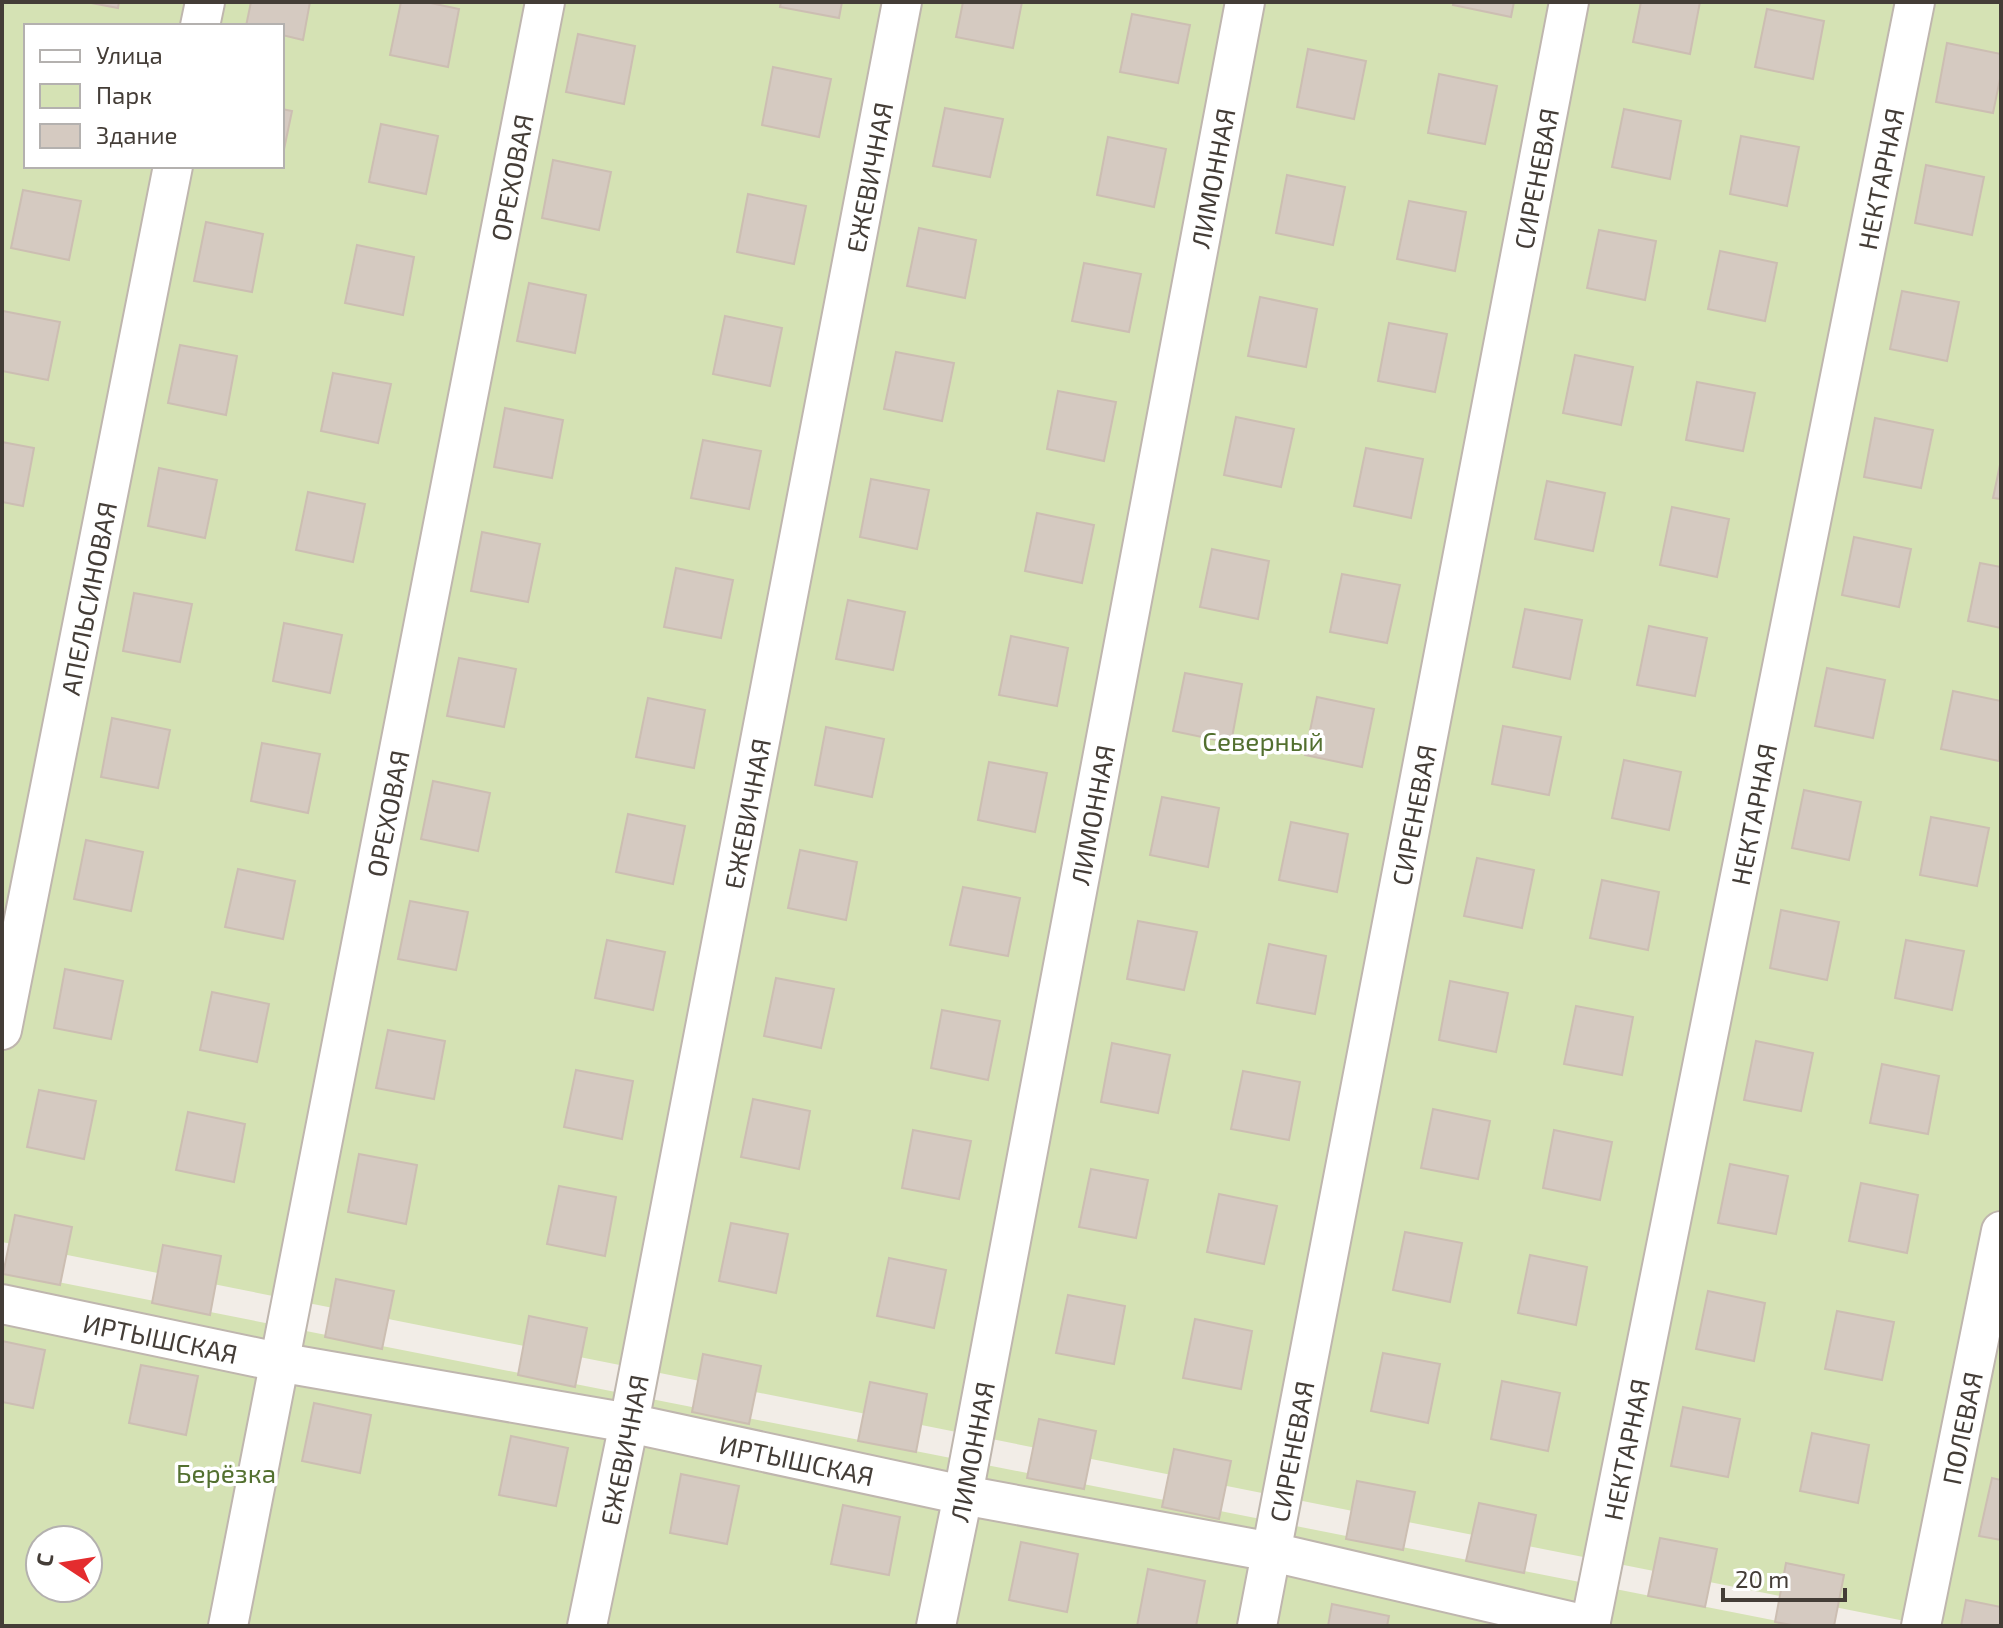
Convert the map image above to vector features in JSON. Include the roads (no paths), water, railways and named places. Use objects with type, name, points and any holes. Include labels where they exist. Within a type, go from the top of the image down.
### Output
[{"type":"street","points":[[200,24],[205,2]]},
{"type":"street","name":"ОРЕХОВАЯ","points":[[228,1626],[545,2]]},
{"type":"street","name":"ЕЖЕВИЧНАЯ","points":[[587,1626],[629,1423],[902,2]]},
{"type":"street","name":"ЛИМОННАЯ","points":[[936,1626],[1245,2]]},
{"type":"street","name":"СИРЕНЕВАЯ","points":[[1257,1626],[1569,2]]},
{"type":"street","name":"НЕКТАРНАЯ","points":[[1590,1626],[1915,2]]},
{"type":"street","name":"АПЕЛЬСИНОВАЯ","points":[[2,1030],[173,168]]},
{"type":"street","name":"ПОЛЕВАЯ","points":[[1921,1626],[2001,1231]]},
{"type":"street","name":"ИРТЫШСКАЯ","points":[[2,1304],[278,1362],[629,1423],[963,1495],[1272,1552],[1590,1626]]},
{"type":"park label","name":"Северный","points":[[1263,740]]},
{"type":"park label","name":"Берёзка","points":[[226,1472]]}]
